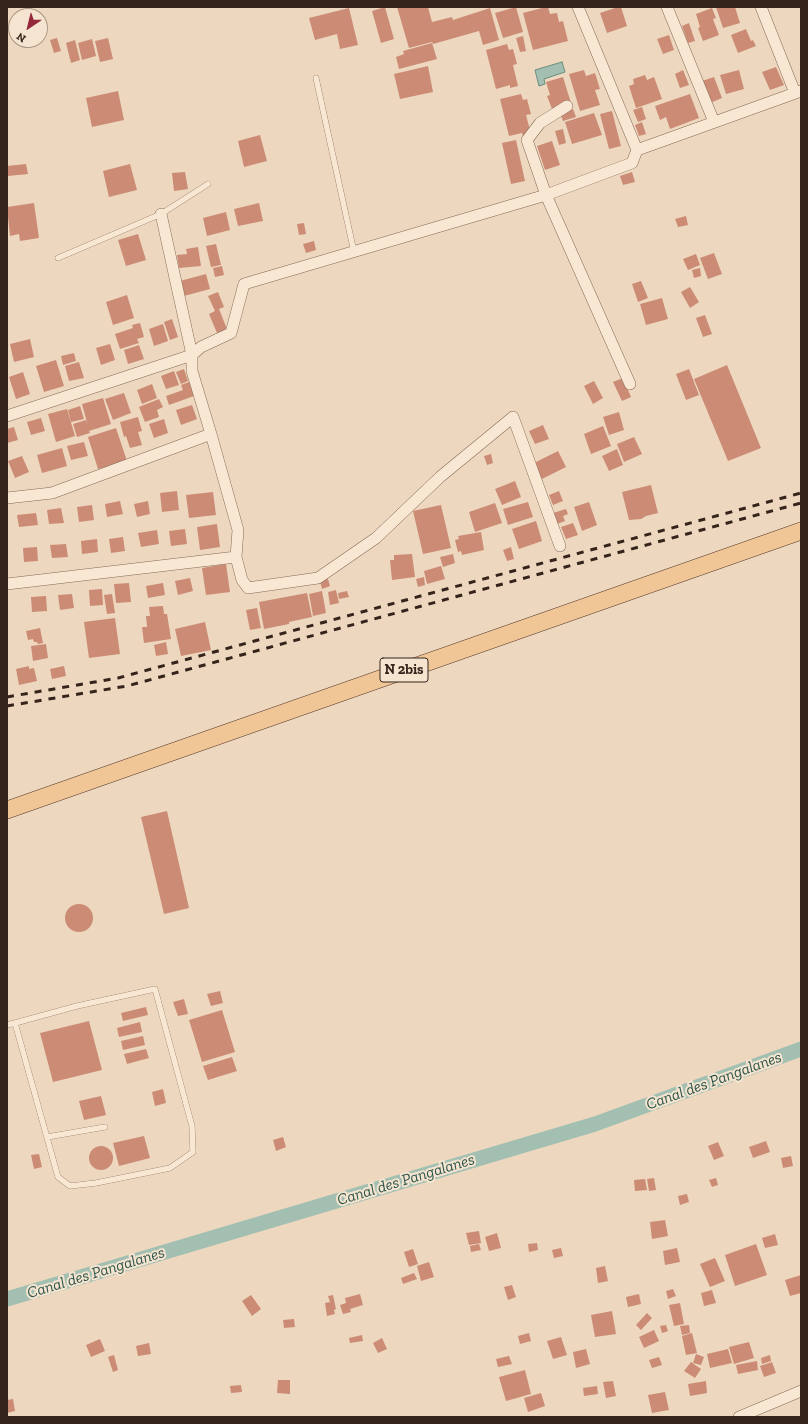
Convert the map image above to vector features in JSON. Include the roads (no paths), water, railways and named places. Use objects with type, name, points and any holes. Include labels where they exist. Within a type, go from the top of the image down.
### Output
[{"type":"main road","name":"N 2bis","points":[[7,810],[801,531]]},
{"type":"street","points":[[7,416],[192,355],[201,347],[231,333],[244,284],[546,195],[632,163],[637,150],[578,7]]},
{"type":"street","points":[[667,7],[714,122]]},
{"type":"street","points":[[637,150],[798,92],[761,7]]},
{"type":"street","points":[[567,106],[540,123],[527,140],[546,195],[630,384]]},
{"type":"street","points":[[161,214],[192,355],[192,371],[238,530],[236,557],[242,580],[248,588],[318,578],[376,538],[440,477],[513,417],[560,546]]},
{"type":"street","points":[[7,498],[52,493],[211,434]]},
{"type":"street","points":[[7,584],[236,557]]},
{"type":"street","points":[[739,1417],[801,1391]]},
{"type":"lane","points":[[316,78],[354,252]]},
{"type":"lane","points":[[58,258],[161,214],[208,184]]},
{"type":"lane","points":[[7,1025],[77,1006],[155,989],[192,1126],[193,1152],[170,1168],[96,1183],[70,1186],[58,1177],[15,1023]]},
{"type":"lane","points":[[47,1138],[105,1127]]},
{"type":"waterway","name":"Canal des Pangalanes","points":[[7,1299],[595,1124],[801,1049]]},
{"type":"railway","points":[[7,697],[118,678],[801,493]]},
{"type":"railway","points":[[7,706],[127,686],[801,503]]}]
